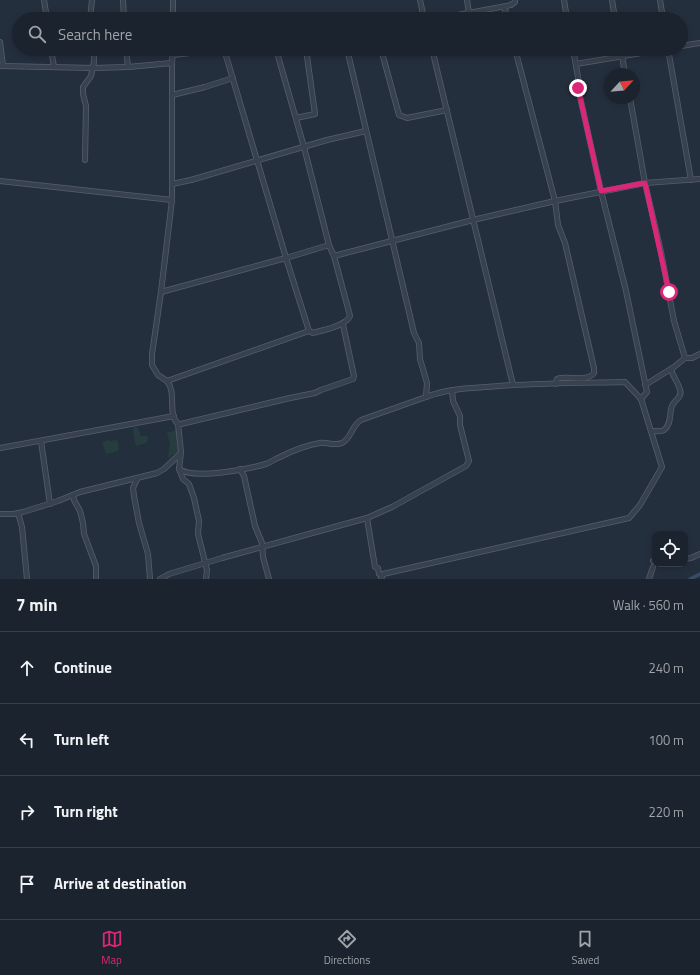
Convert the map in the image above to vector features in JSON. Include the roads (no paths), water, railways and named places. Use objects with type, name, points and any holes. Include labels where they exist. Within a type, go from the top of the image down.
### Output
[{"type":"street","points":[[44,0],[46,12]]},
{"type":"street","points":[[91,12],[92,0]]},
{"type":"street","points":[[123,0],[124,12]]},
{"type":"street","points":[[173,0],[173,12]]},
{"type":"street","points":[[420,0],[423,12]]},
{"type":"street","points":[[467,0],[469,12]]},
{"type":"street","points":[[474,12],[511,5],[515,2],[515,0]]},
{"type":"street","points":[[564,0],[566,12]]},
{"type":"street","points":[[612,0],[614,12]]},
{"type":"street","points":[[660,0],[662,12]]},
{"type":"street","points":[[504,6],[506,12]]},
{"type":"street","points":[[0,42],[2,66],[93,68],[128,67],[172,63]]},
{"type":"street","points":[[688,45],[700,43]]},
{"type":"street","points":[[52,56],[54,67]]},
{"type":"street","points":[[85,160],[86,106],[83,87],[91,76],[94,56]]},
{"type":"street","points":[[127,56],[128,67]]},
{"type":"street","points":[[173,56],[172,200],[152,354],[152,365],[158,375],[169,384],[173,400],[174,416],[178,424],[180,440],[179,469],[183,479],[189,484],[194,498],[199,521],[198,534],[206,564],[206,579]]},
{"type":"street","points":[[226,56],[309,331]]},
{"type":"street","points":[[167,381],[309,331],[313,333],[349,320],[350,316],[334,256],[329,245],[304,147],[278,56]]},
{"type":"street","points":[[296,118],[315,114],[307,56]]},
{"type":"street","points":[[349,56],[414,334],[419,343],[420,359],[427,383],[426,397]]},
{"type":"street","points":[[384,56],[398,114],[401,117],[408,118],[447,110]]},
{"type":"street","points":[[434,56],[513,385]]},
{"type":"street","points":[[517,56],[554,201],[558,226],[565,243],[583,326],[592,357],[594,373],[589,377],[559,378],[556,381],[556,384]]},
{"type":"street","points":[[574,56],[579,83],[578,88],[601,191],[626,291],[647,392],[641,399]]},
{"type":"street","points":[[576,64],[622,56],[624,68]]},
{"type":"street","points":[[669,56],[691,180]]},
{"type":"street","points":[[172,95],[205,87],[232,78]]},
{"type":"street","points":[[631,104],[645,183],[661,252],[674,321],[685,358]]},
{"type":"street","points":[[172,184],[257,161],[326,140],[366,131]]},
{"type":"street","points":[[334,256],[473,220],[601,191],[645,183],[700,179]]},
{"type":"street","points":[[0,181],[172,200]]},
{"type":"street","points":[[161,292],[329,245]]},
{"type":"street","points":[[178,424],[185,424],[272,402],[315,394],[321,390],[353,379],[354,376],[343,325]]},
{"type":"street","points":[[645,385],[671,369],[685,358],[692,358],[700,354]]},
{"type":"street","points":[[651,431],[662,431],[665,428],[669,422],[672,404],[680,396],[681,391],[671,369]]},
{"type":"street","points":[[179,469],[187,473],[200,474],[240,469],[266,464],[287,453],[321,443],[340,444],[344,442],[357,423],[439,392],[513,385],[625,382],[641,399],[662,467],[640,505],[628,518],[383,574],[382,578],[379,574],[378,568],[376,567],[367,518]]},
{"type":"street","points":[[160,579],[169,574],[263,546],[367,518],[392,507],[433,485],[469,463],[460,425],[460,416],[454,401],[452,390]]},
{"type":"street","points":[[0,448],[174,416]]},
{"type":"street","points":[[41,441],[50,504]]},
{"type":"street","points":[[0,514],[18,513],[50,504],[73,494],[157,473],[164,469],[180,454]]},
{"type":"street","points":[[240,469],[244,476],[255,526],[263,546],[263,557],[269,579]]},
{"type":"street","points":[[137,479],[133,488],[134,496],[139,523],[148,554],[150,579]]},
{"type":"street","points":[[73,494],[84,523],[84,534],[96,566],[96,579]]},
{"type":"street","points":[[18,513],[22,528],[28,579]]},
{"type":"street","points":[[688,558],[700,554]]},
{"type":"street","points":[[649,579],[653,567]]},
{"type":"waterway","points":[[690,579],[700,574]]}]
